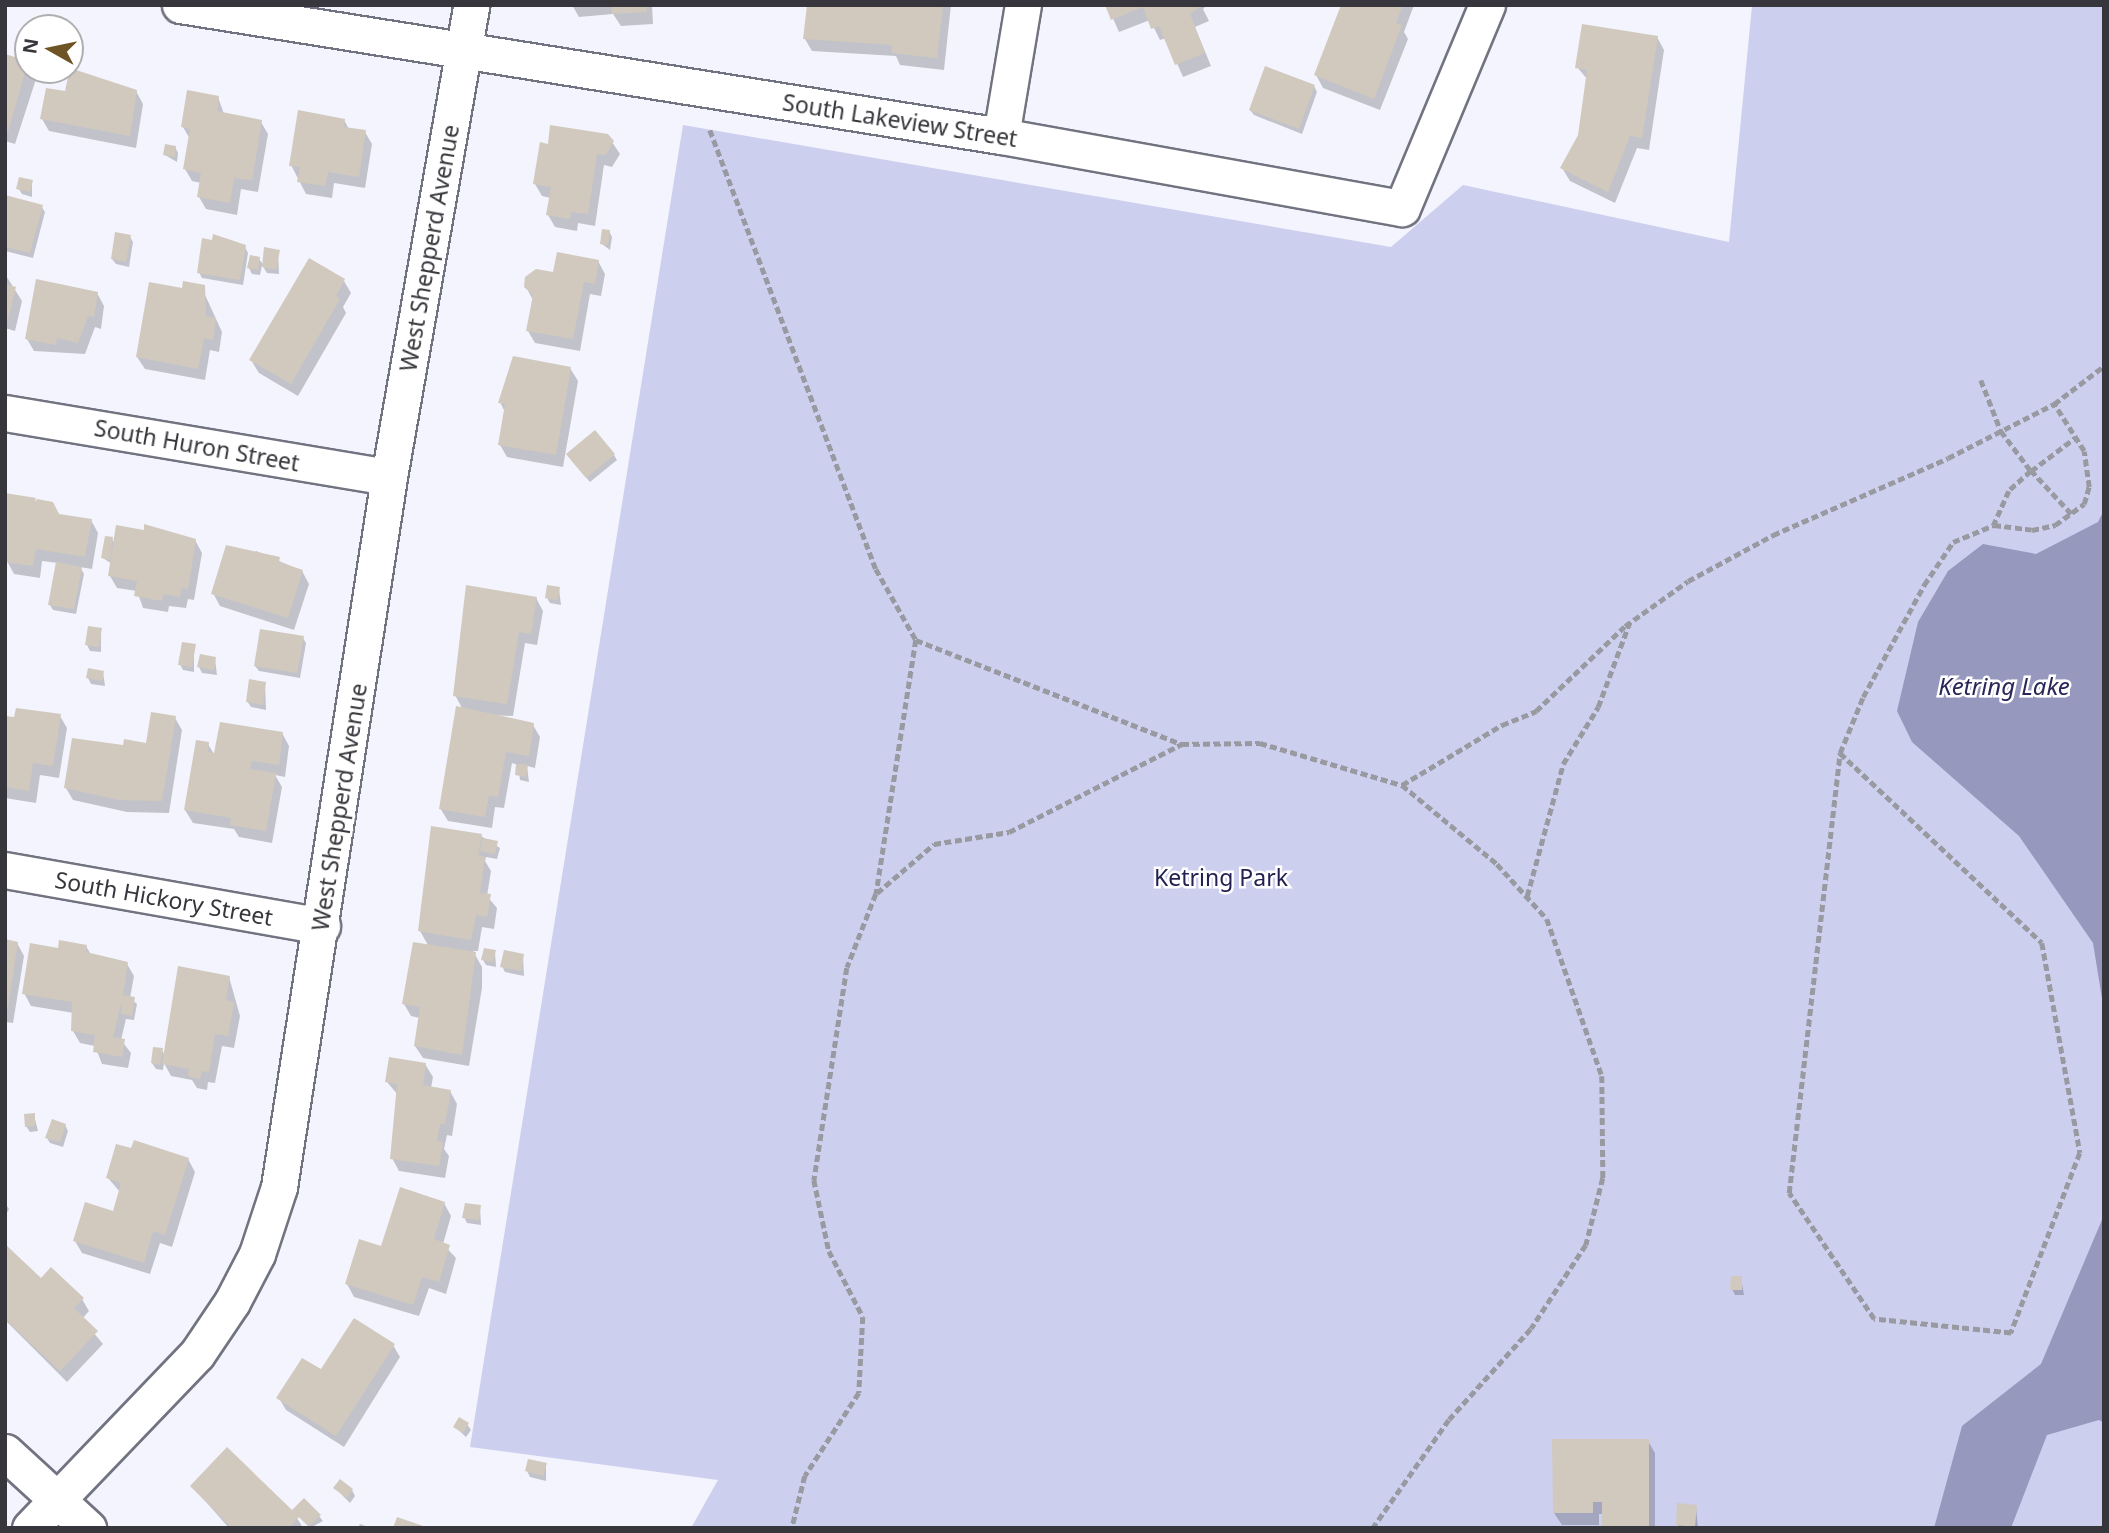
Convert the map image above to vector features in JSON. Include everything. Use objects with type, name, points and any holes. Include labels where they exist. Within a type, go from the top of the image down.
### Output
[{"type":"street","name":"South Lakeview Street","points":[[180,5],[1001,136],[1402,208],[1487,5]]},
{"type":"street","name":"West Shepperd Avenue","points":[[30,1528],[197,1354],[232,1302],[257,1254],[279,1186],[322,926],[389,477],[471,5]]},
{"type":"street","points":[[1001,136],[1023,5]]},
{"type":"street","name":"South Huron Street","points":[[5,413],[389,477]]},
{"type":"street","name":"South Hickory Street","points":[[5,870],[322,926]]},
{"type":"street","points":[[5,1452],[88,1528]]},
{"type":"path","points":[[710,130],[876,569],[916,640],[876,894],[847,968],[814,1180],[829,1251],[863,1317],[859,1392],[805,1476],[792,1528]]},
{"type":"path","points":[[1402,785],[1502,724],[1536,711],[1630,622],[1688,581],[1773,535],[2054,404],[2104,366]]},
{"type":"path","points":[[1982,380],[2001,431],[2031,471],[2071,514]]},
{"type":"path","points":[[1840,753],[2042,943],[2080,1153],[2011,1333],[1874,1319],[1789,1193],[1840,753],[1863,697],[1924,585],[1954,542],[1994,525],[2032,530],[2071,514],[2084,503],[2089,487],[2088,467],[2076,437],[2054,404]]},
{"type":"path","points":[[1994,525],[2009,491],[2076,437]]},
{"type":"path","points":[[1526,897],[1563,764],[1598,707],[1630,622]]},
{"type":"path","points":[[916,640],[1182,744],[1259,743],[1402,785],[1497,864],[1547,919],[1602,1076],[1603,1178],[1586,1245],[1531,1329],[1449,1420],[1373,1528]]},
{"type":"path","points":[[876,894],[934,844],[1009,832],[1182,744]]},
{"type":"green space","name":"Ketring Park","points":[[2104,5],[2104,1528],[691,1528],[718,1480],[470,1447],[683,125],[1391,247],[1463,185],[1729,242],[1752,6]]},
{"type":"water","name":"Ketring Lake","points":[[2104,510],[2104,1011],[2093,943],[2019,836],[1912,742],[1897,711],[1918,622],[1948,571],[1983,544],[2036,554],[2098,522]]},
{"type":"water","points":[[2104,1215],[2104,1423],[2099,1420],[2047,1435],[2011,1528],[1934,1528],[1962,1426],[2041,1364]]},
{"type":"building","points":[[611,5],[647,5],[647,12],[612,14]]},
{"type":"building","points":[[807,5],[943,5],[937,58],[891,53],[892,45],[803,39]]},
{"type":"building","points":[[1105,5],[1202,5],[1190,14],[1205,53],[1175,65],[1159,26],[1151,29],[1143,7],[1111,20]]},
{"type":"building","points":[[1341,5],[1403,5],[1396,23],[1402,25],[1374,99],[1314,75]]},
{"type":"building","points":[[1582,24],[1658,36],[1642,138],[1630,136],[1608,192],[1560,168],[1578,135],[1587,70],[1575,68]]},
{"type":"building","points":[[5,54],[14,57],[14,84],[22,84],[8,132],[5,131]]},
{"type":"building","points":[[1265,66],[1315,85],[1299,129],[1249,110]]},
{"type":"building","points":[[84,73],[137,90],[130,136],[40,119],[46,88],[65,91],[67,84],[84,84]]},
{"type":"building","points":[[187,90],[219,96],[217,111],[262,120],[252,180],[234,178],[230,203],[197,197],[201,173],[183,169],[190,129],[181,127]]},
{"type":"building","points":[[298,110],[345,119],[344,127],[366,130],[359,177],[328,172],[325,186],[297,182],[300,167],[289,166]]},
{"type":"building","points":[[550,125],[608,134],[614,141],[606,155],[597,154],[588,214],[571,212],[570,219],[546,215],[551,187],[533,184],[540,142],[548,144]]},
{"type":"building","points":[[165,144],[176,146],[175,157],[163,155]]},
{"type":"building","points":[[19,177],[33,180],[30,192],[16,189]]},
{"type":"building","points":[[5,195],[43,205],[30,253],[5,247]]},
{"type":"building","points":[[602,229],[610,230],[608,245],[600,244]]},
{"type":"building","points":[[115,232],[131,235],[126,262],[111,259]]},
{"type":"building","points":[[213,234],[246,245],[240,280],[197,273],[202,238],[212,240]]},
{"type":"building","points":[[264,247],[280,250],[276,270],[262,267]]},
{"type":"building","points":[[557,252],[599,260],[595,284],[584,282],[573,339],[526,331],[533,295],[524,287],[525,277],[536,269],[553,272]]},
{"type":"building","points":[[250,255],[260,257],[258,270],[247,268]]},
{"type":"building","points":[[309,258],[345,279],[336,296],[340,299],[291,384],[249,360]]},
{"type":"building","points":[[36,279],[98,292],[94,317],[88,316],[78,343],[57,338],[56,345],[25,339]]},
{"type":"building","points":[[183,281],[205,285],[206,316],[216,318],[213,340],[204,338],[198,369],[136,357],[149,282],[182,288]]},
{"type":"building","points":[[5,284],[16,287],[8,320],[5,319]]},
{"type":"building","points":[[513,356],[571,367],[556,455],[498,445],[505,404],[498,403]]},
{"type":"building","points":[[595,430],[615,454],[586,478],[566,454]]},
{"type":"building","points":[[5,493],[36,498],[34,504],[37,499],[53,502],[59,514],[92,519],[85,557],[36,549],[33,566],[5,562]]},
{"type":"building","points":[[144,524],[196,539],[188,589],[181,588],[180,597],[163,594],[162,601],[134,596],[137,581],[108,576],[116,525],[144,530]]},
{"type":"building","points":[[105,536],[113,537],[110,560],[101,558]]},
{"type":"building","points":[[226,545],[280,557],[279,562],[303,570],[288,618],[211,594]]},
{"type":"building","points":[[56,562],[82,567],[74,609],[48,605]]},
{"type":"building","points":[[466,585],[537,597],[531,634],[519,632],[507,704],[453,696]]},
{"type":"building","points":[[547,585],[560,587],[558,600],[545,598]]},
{"type":"building","points":[[88,626],[102,628],[99,647],[85,645]]},
{"type":"building","points":[[260,629],[304,636],[297,673],[254,666]]},
{"type":"building","points":[[182,642],[196,644],[192,667],[178,665]]},
{"type":"building","points":[[200,654],[216,657],[214,670],[197,667]]},
{"type":"building","points":[[88,668],[104,671],[102,681],[86,678]]},
{"type":"building","points":[[249,679],[266,682],[263,705],[246,702]]},
{"type":"building","points":[[456,706],[534,723],[529,756],[506,752],[498,797],[489,795],[485,817],[439,809]]},
{"type":"building","points":[[16,708],[61,714],[53,766],[33,763],[29,791],[5,787],[5,716],[14,717]]},
{"type":"building","points":[[151,712],[176,716],[162,801],[119,800],[64,788],[72,738],[123,745],[124,739],[146,743]]},
{"type":"building","points":[[220,722],[283,732],[279,765],[252,761],[250,769],[276,773],[266,831],[230,825],[231,818],[184,810],[196,740],[209,742],[208,752],[214,753]]},
{"type":"building","points":[[516,764],[528,765],[526,777],[515,775]]},
{"type":"building","points":[[431,826],[482,834],[478,855],[485,857],[480,893],[491,894],[487,917],[476,915],[471,940],[418,931]]},
{"type":"building","points":[[483,838],[498,841],[495,854],[480,851]]},
{"type":"building","points":[[5,939],[18,942],[7,1013],[5,1013]]},
{"type":"building","points":[[59,940],[87,945],[86,952],[128,962],[123,995],[135,997],[132,1016],[121,1014],[122,1000],[113,1037],[125,1039],[122,1057],[93,1052],[95,1035],[71,1031],[72,1002],[22,994],[30,943],[58,948]]},
{"type":"building","points":[[413,942],[476,952],[462,1055],[414,1046],[420,1007],[402,1004]]},
{"type":"building","points":[[484,948],[496,950],[493,962],[481,960]]},
{"type":"building","points":[[504,950],[524,954],[521,971],[500,967]]},
{"type":"building","points":[[178,966],[230,976],[226,1000],[234,1002],[228,1036],[215,1034],[209,1072],[202,1071],[200,1079],[188,1076],[189,1069],[162,1064]]},
{"type":"building","points":[[153,1047],[163,1048],[160,1065],[151,1063]]},
{"type":"building","points":[[389,1057],[426,1063],[423,1085],[451,1090],[445,1124],[440,1124],[437,1141],[443,1142],[439,1166],[390,1159],[397,1084],[385,1082]]},
{"type":"building","points":[[35,1113],[35,1126],[25,1127],[24,1114]]},
{"type":"building","points":[[52,1119],[66,1124],[60,1142],[45,1138]]},
{"type":"building","points":[[134,1140],[189,1158],[165,1235],[153,1231],[144,1263],[73,1241],[85,1202],[113,1211],[121,1183],[106,1178],[116,1144],[131,1148]]},
{"type":"building","points":[[400,1187],[445,1202],[434,1239],[450,1245],[439,1282],[422,1277],[413,1305],[345,1284],[359,1239],[381,1246]]},
{"type":"building","points":[[465,1203],[481,1205],[479,1220],[462,1218]]},
{"type":"building","points":[[5,1244],[41,1278],[51,1267],[84,1298],[74,1308],[98,1331],[60,1371],[5,1319]]},
{"type":"building","points":[[1731,1276],[1742,1276],[1742,1290],[1730,1290]]},
{"type":"building","points":[[354,1318],[395,1344],[336,1436],[276,1398],[302,1358],[321,1369]]},
{"type":"building","points":[[459,1417],[469,1423],[463,1433],[453,1427]]},
{"type":"building","points":[[1552,1439],[1649,1439],[1649,1528],[1602,1528],[1602,1502],[1593,1502],[1593,1513],[1553,1513]]},
{"type":"building","points":[[227,1447],[292,1510],[304,1498],[321,1515],[309,1526],[299,1517],[289,1528],[232,1528],[190,1486]]},
{"type":"building","points":[[528,1459],[547,1463],[543,1476],[525,1471]]},
{"type":"building","points":[[340,1479],[353,1489],[347,1498],[333,1488]]},
{"type":"building","points":[[1677,1503],[1697,1505],[1695,1527],[1676,1525]]},
{"type":"building","points":[[397,1517],[426,1527],[426,1528],[393,1528]]}]
